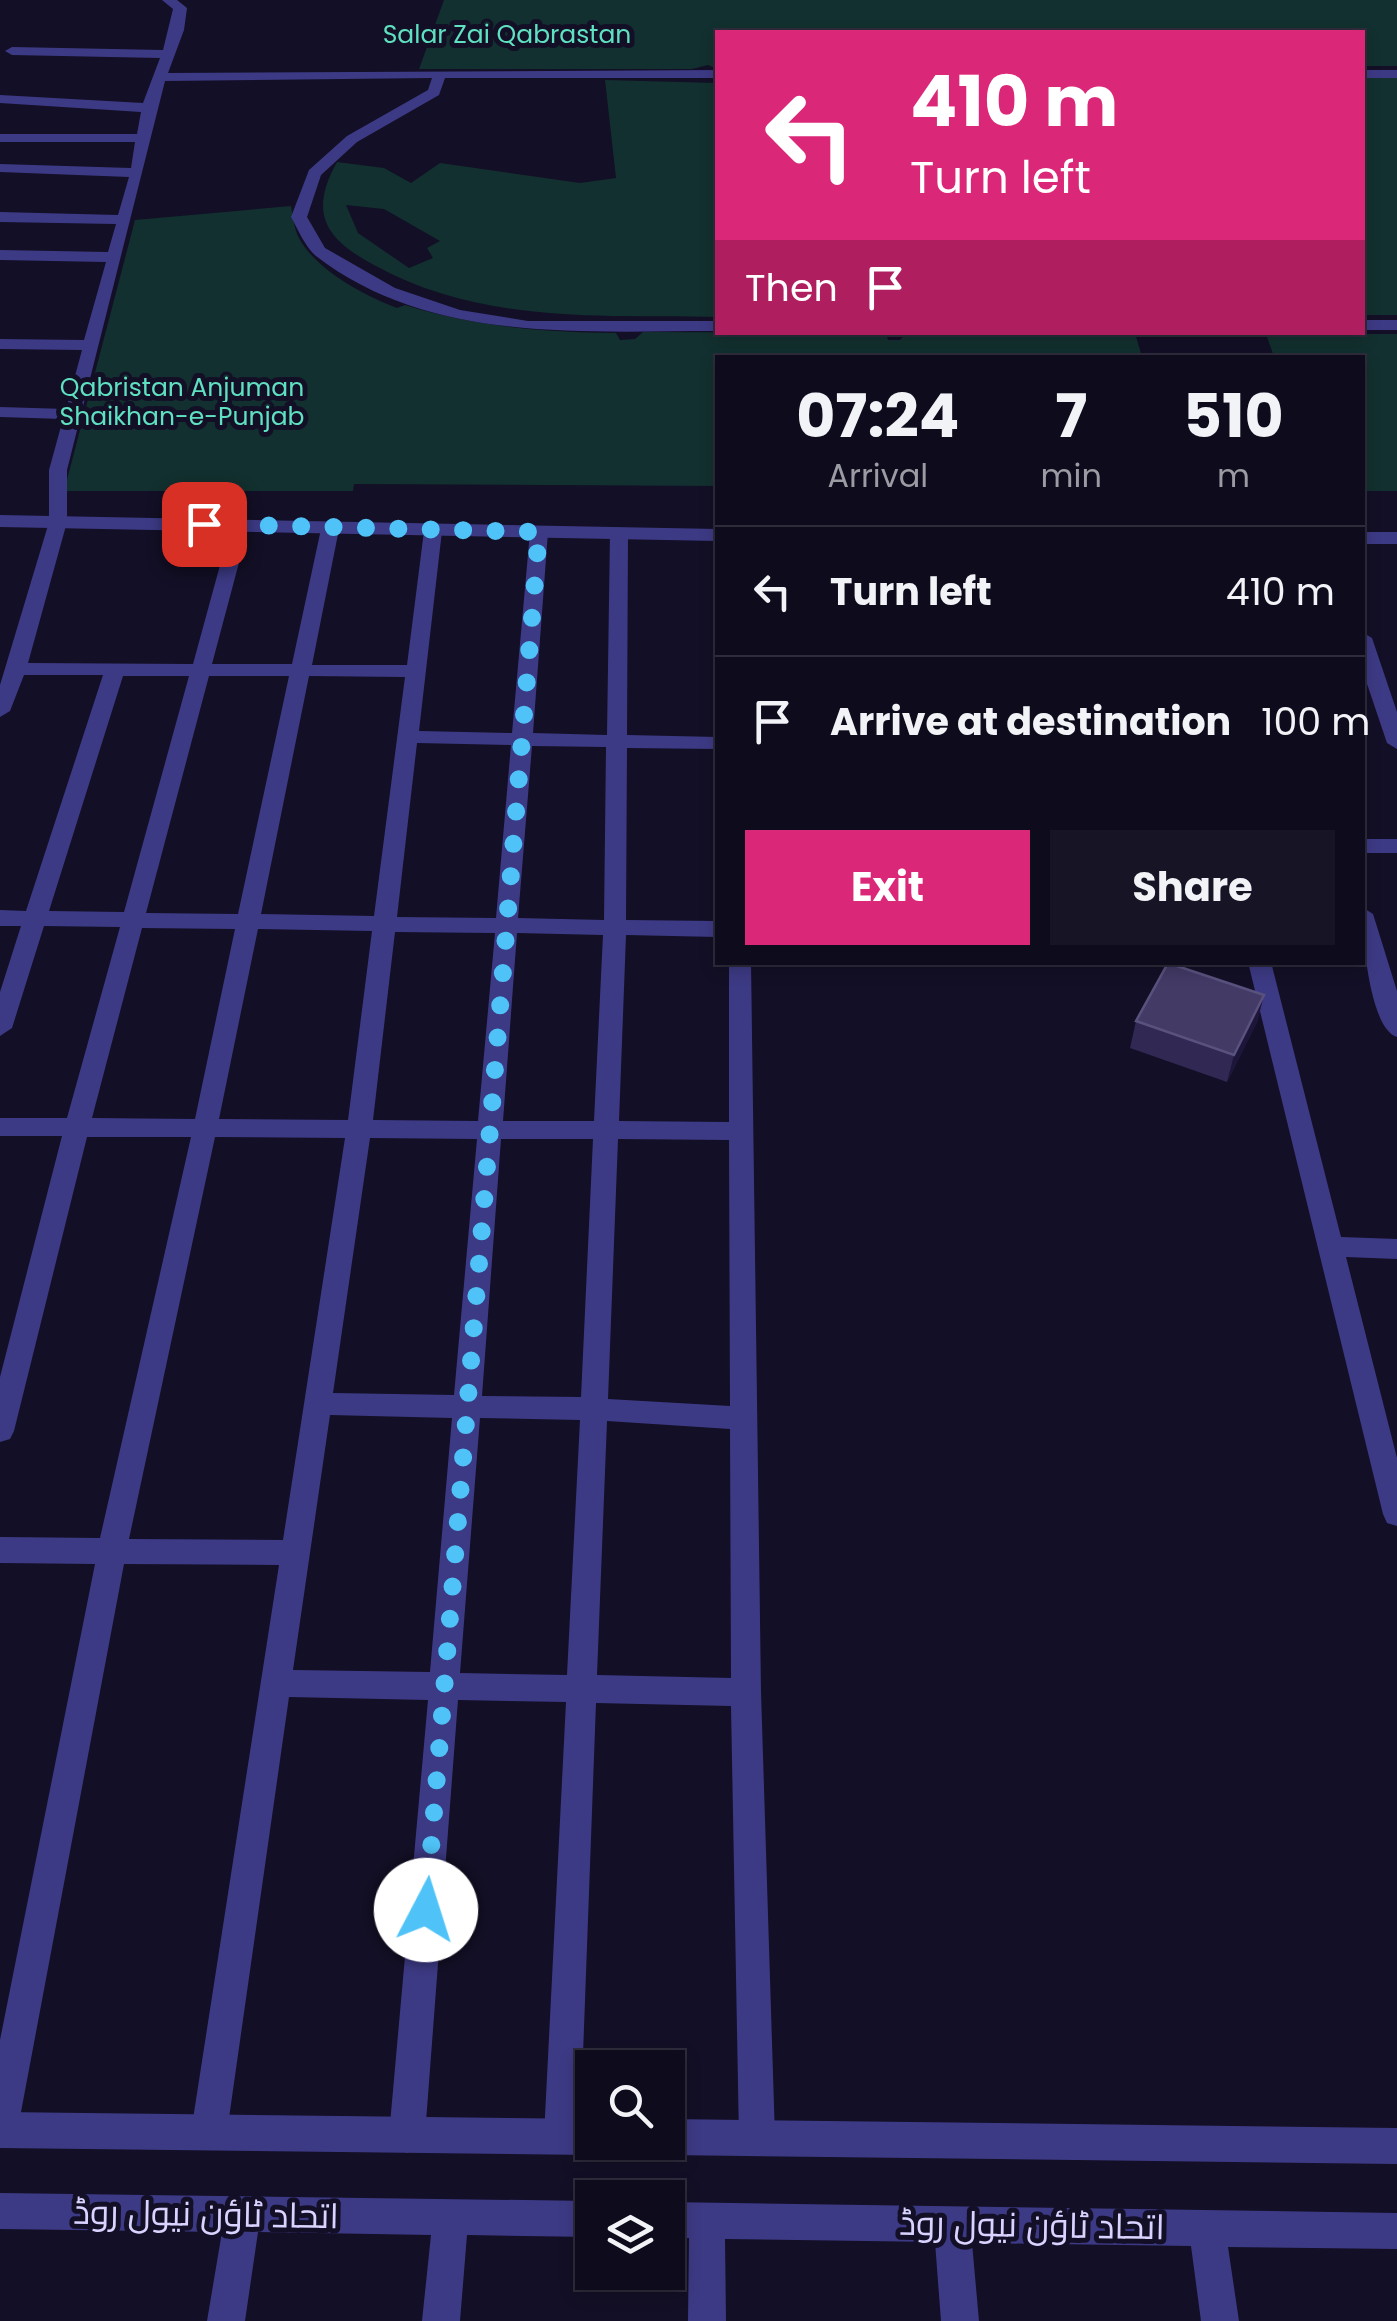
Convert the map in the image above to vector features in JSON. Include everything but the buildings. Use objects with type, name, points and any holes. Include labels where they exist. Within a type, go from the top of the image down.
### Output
[{"type":"street","points":[[0,711],[58,522],[58,470],[137,174],[148,108],[177,30],[180,8],[168,0]]},
{"type":"street","points":[[12,51],[168,54]]},
{"type":"street","points":[[440,74],[434,92],[352,139],[314,173],[299,217],[319,251],[389,291],[457,314],[528,326],[715,326]]},
{"type":"street","points":[[159,77],[715,74]]},
{"type":"street","points":[[1365,74],[1397,74]]},
{"type":"street","points":[[0,99],[148,108]]},
{"type":"street","points":[[0,138],[143,138]]},
{"type":"street","points":[[0,168],[137,174]]},
{"type":"street","points":[[0,217],[124,220]]},
{"type":"street","points":[[0,255],[114,257]]},
{"type":"street","points":[[1365,325],[1397,325]]},
{"type":"street","points":[[0,344],[92,345]]},
{"type":"street","points":[[0,412],[73,414]]},
{"type":"street","points":[[0,521],[715,536]]},
{"type":"street","points":[[0,1431],[7,1379],[240,525]]},
{"type":"street","points":[[330,528],[112,1552],[0,2129],[575,2136]]},
{"type":"street","points":[[209,2132],[360,1130],[433,531]]},
{"type":"street","points":[[407,2135],[539,532]]},
{"type":"street","points":[[578,2050],[580,1688],[615,928],[619,534]]},
{"type":"street","points":[[1365,538],[1397,538]]},
{"type":"street","points":[[1365,647],[1397,742]]},
{"type":"street","points":[[0,1028],[115,668]]},
{"type":"street","points":[[16,669],[416,671]]},
{"type":"street","points":[[408,737],[715,743]]},
{"type":"street","points":[[1365,846],[1397,846]]},
{"type":"street","points":[[0,918],[715,929]]},
{"type":"street","points":[[1365,924],[1397,1029]]},
{"type":"street","points":[[740,965],[742,1418],[757,2138]]},
{"type":"street","points":[[1260,965],[1397,1514]]},
{"type":"street","points":[[0,1127],[739,1131]]},
{"type":"street","points":[[1330,1248],[1397,1249]]},
{"type":"street","points":[[318,1404],[592,1410],[742,1418]]},
{"type":"street","points":[[0,1550],[296,1553]]},
{"type":"street","points":[[277,1683],[746,1692]]},
{"type":"street","points":[[685,2138],[1397,2146]]},
{"type":"street","name":"اتحاد ٹاؤن نیول روڈ","points":[[0,2210],[575,2219]]},
{"type":"street","points":[[226,2321],[243,2214]]},
{"type":"street","points":[[441,2321],[451,2217]]},
{"type":"street","name":"اتحاد ٹاؤن نیول روڈ","points":[[685,2220],[1397,2231]]},
{"type":"street","points":[[707,2321],[708,2221]]},
{"type":"street","points":[[952,2224],[960,2321]]},
{"type":"street","points":[[1207,2228],[1220,2321]]},
{"type":"green space","name":"Salar Zai Qabrastan","points":[[444,0],[1397,0],[1397,66],[1365,66],[1365,30],[715,30],[715,68],[708,65],[692,69],[419,69]]},
{"type":"green space","points":[[1365,78],[1397,78],[1397,315],[1365,315]]},
{"type":"green space","points":[[605,80],[715,83],[715,317],[541,312],[456,298],[415,284],[357,255],[334,235],[323,211],[328,180],[337,162],[384,168],[411,183],[440,163],[580,183],[616,178]],"holes":[[[346,205],[384,209],[440,241],[427,248],[433,258],[409,268],[358,233]]]},
{"type":"green space","name":"Qabristan Anjuman Shaikhan-e-Punjab","points":[[291,206],[297,234],[307,250],[356,289],[397,308],[405,305],[509,327],[616,333],[620,340],[635,339],[643,332],[887,335],[888,340],[900,340],[904,335],[1136,335],[1141,355],[715,355],[715,486],[354,484],[353,491],[64,491],[135,220]]},
{"type":"green space","points":[[1397,334],[1397,491],[1365,491],[1365,355],[1273,355],[1266,335]]},
{"type":"route","points":[[204,524],[539,532],[426,1910]]}]
